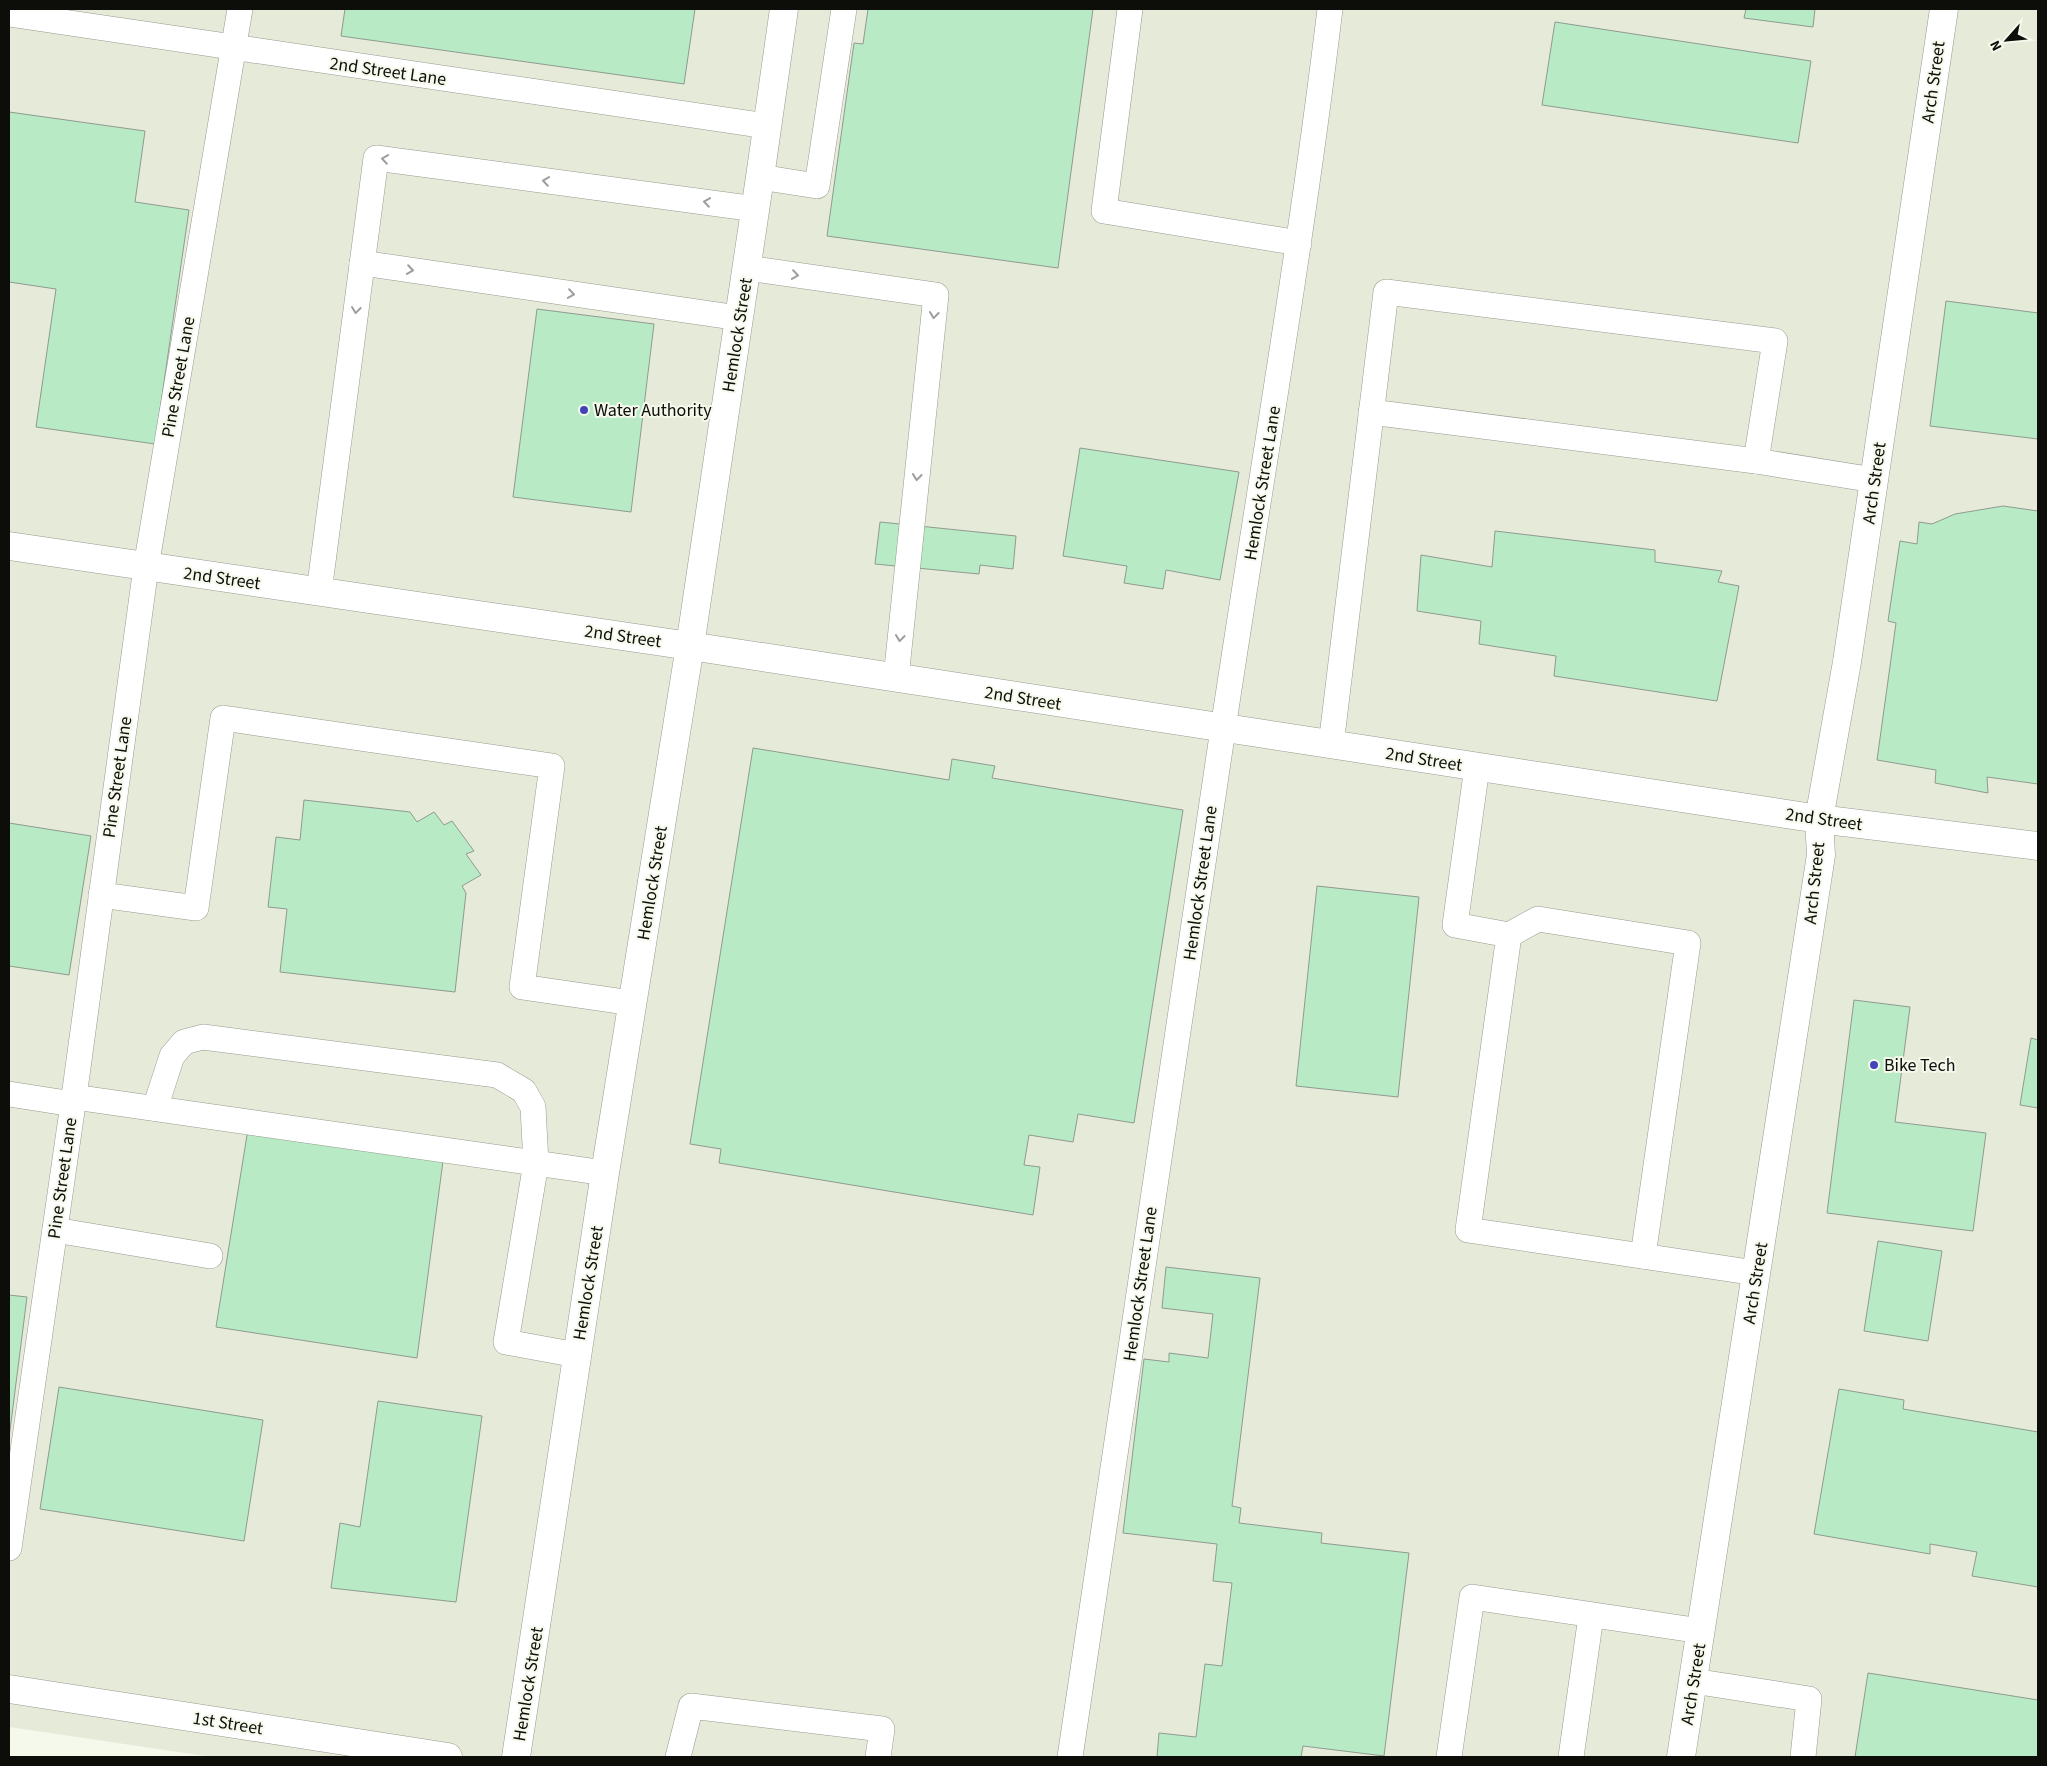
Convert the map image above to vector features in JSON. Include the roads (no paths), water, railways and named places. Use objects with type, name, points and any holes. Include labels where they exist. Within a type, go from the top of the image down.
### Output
[{"type":"street","name":"Hemlock Street","points":[[516,1757],[605,1173],[690,646],[784,9]]},
{"type":"street","name":"Arch Street","points":[[1681,1757],[1821,854],[1819,819],[1847,662],[1944,9]]},
{"type":"street","name":"2nd Street","points":[[9,546],[690,646],[1819,819],[2038,846]]},
{"type":"street","name":"1st Street","points":[[9,1690],[448,1757]]},
{"type":"lane","name":"Pine Street Lane","points":[[9,1548],[55,1230],[146,567],[240,9]]},
{"type":"lane","points":[[760,177],[818,186],[844,9]]},
{"type":"lane","points":[[1130,9],[1104,211],[1299,243]]},
{"type":"lane","name":"Hemlock Street Lane","points":[[1070,1757],[1223,729],[1299,243],[1330,9]]},
{"type":"lane","name":"2nd Street Lane","points":[[9,14],[767,126]]},
{"type":"lane","points":[[319,592],[376,158],[756,209]]},
{"type":"lane","points":[[362,263],[739,318]]},
{"type":"lane","points":[[747,268],[936,295],[896,678]]},
{"type":"lane","points":[[1331,745],[1386,292],[1775,341],[1756,461]]},
{"type":"lane","points":[[1371,412],[1756,461],[1874,480]]},
{"type":"lane","points":[[101,895],[196,908],[223,718],[552,766],[522,986],[632,1003]]},
{"type":"lane","points":[[1477,767],[1455,925],[1509,935],[1538,919],[1688,944],[1643,1256]]},
{"type":"lane","points":[[1509,935],[1468,1230],[1756,1273]]},
{"type":"lane","points":[[155,1108],[172,1056],[184,1042],[203,1037],[496,1075],[524,1091],[534,1107],[536,1163],[506,1342],[577,1356]]},
{"type":"lane","points":[[9,1094],[155,1108],[605,1173]]},
{"type":"lane","points":[[55,1230],[210,1256]]},
{"type":"lane","points":[[1449,1757],[1472,1598],[1701,1631]]},
{"type":"lane","points":[[1571,1757],[1591,1616]]},
{"type":"lane","points":[[1693,1681],[1810,1699],[1803,1757]]},
{"type":"lane","points":[[678,1757],[691,1706],[882,1729],[878,1757]]},
{"type":"place","name":"Water Authority","points":[[584,410]]},
{"type":"place","name":"Bike Tech","points":[[1874,1065]]}]
